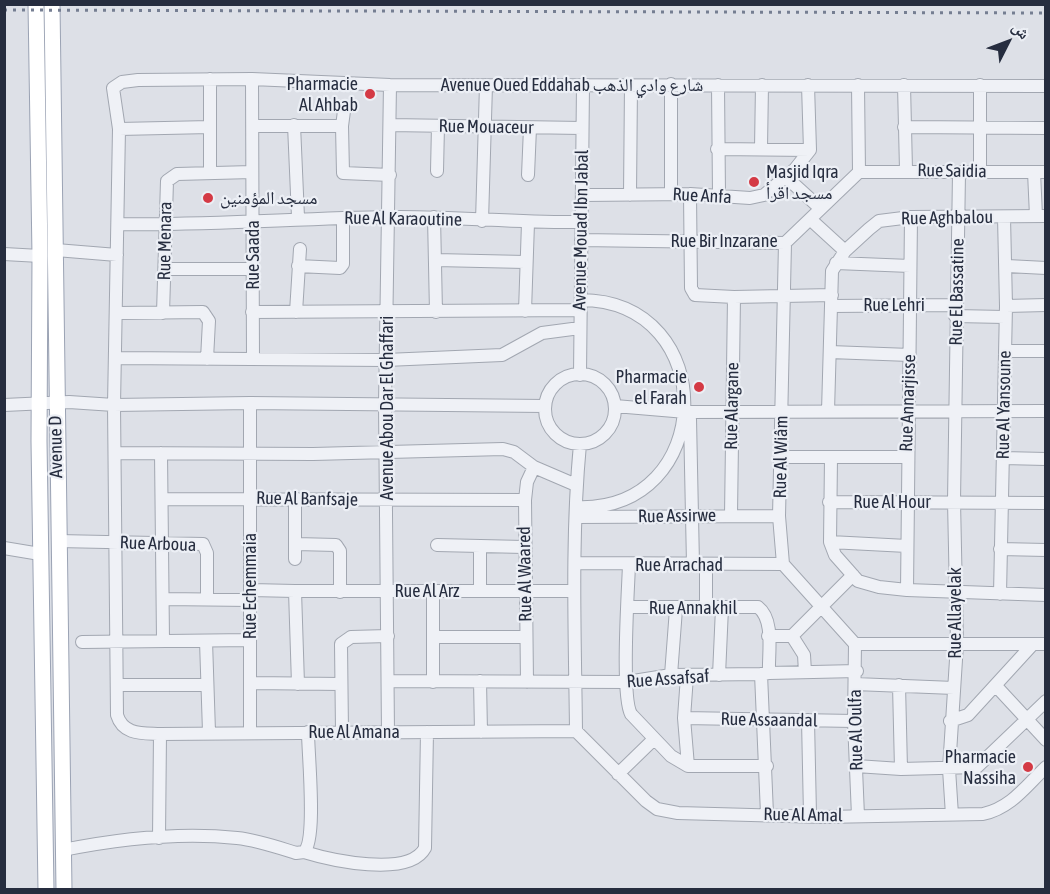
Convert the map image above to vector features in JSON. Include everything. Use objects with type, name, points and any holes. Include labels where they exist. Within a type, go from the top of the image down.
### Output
[{"type":"main road","name":"Avenue D","points":[[36,4],[40,255],[38,404],[46,890]]},
{"type":"main road","name":"Avenue D","points":[[52,4],[64,890]]},
{"type":"street","points":[[210,79],[210,171],[252,172]]},
{"type":"street","name":"Avenue Oued Eddahab شارع وادي الذهب","points":[[119,129],[113,88],[128,81],[252,79],[390,85],[1046,86]]},
{"type":"street","name":"Rue Saada","points":[[252,79],[253,359]]},
{"type":"street","points":[[671,84],[671,194]]},
{"type":"street","name":"Avenue Abou Dar El Ghaffari","points":[[388,732],[385,404],[390,216],[390,85]]},
{"type":"street","points":[[482,221],[486,85]]},
{"type":"street","name":"Avenue Mouad Ibn Jabal","points":[[580,375],[583,85]]},
{"type":"street","points":[[630,195],[632,85]]},
{"type":"street","points":[[718,85],[719,195]]},
{"type":"street","points":[[717,149],[810,150],[808,85]]},
{"type":"street","points":[[858,85],[859,172]]},
{"type":"street","points":[[904,85],[906,170]]},
{"type":"street","points":[[980,85],[980,172]]},
{"type":"street","points":[[760,148],[762,86]]},
{"type":"street","points":[[344,111],[343,173],[390,175]]},
{"type":"street","points":[[294,125],[298,218]]},
{"type":"street","name":"Rue Mouaceur","points":[[390,125],[582,128]]},
{"type":"street","points":[[253,126],[342,126]]},
{"type":"street","points":[[436,171],[438,126]]},
{"type":"street","points":[[207,685],[117,686],[114,405],[118,313],[119,129],[210,127]]},
{"type":"street","points":[[904,127],[1046,128]]},
{"type":"street","points":[[528,176],[530,128]]},
{"type":"street","name":"Rue Anfa","points":[[582,195],[690,194],[757,197],[771,190],[786,177],[810,150]]},
{"type":"street","name":"Rue Saidia","points":[[859,172],[906,170],[959,173],[1040,172]]},
{"type":"street","name":"Rue Menara","points":[[163,313],[166,186],[170,178],[177,174],[210,171]]},
{"type":"street","name":"Rue Bir Inzarane","points":[[581,240],[785,243],[859,172]]},
{"type":"street","points":[[1040,172],[1041,216]]},
{"type":"street","name":"Rue El Bassatine","points":[[956,411],[959,173]]},
{"type":"street","points":[[786,177],[820,208]]},
{"type":"street","points":[[690,194],[690,241]]},
{"type":"street","name":"Rue Al Karaoutine","points":[[118,224],[253,223],[298,218],[343,219],[390,216],[528,223],[581,222]]},
{"type":"street","name":"Rue Aghbalou","points":[[828,411],[831,273],[845,251],[879,221],[911,216],[1041,216]]},
{"type":"street","name":"Rue Annarjisse","points":[[907,590],[911,216]]},
{"type":"street","points":[[434,217],[436,312]]},
{"type":"street","name":"Rue Al Yansoune","points":[[1000,594],[1007,266],[1005,217]]},
{"type":"street","points":[[298,266],[340,268],[343,264],[343,219]]},
{"type":"street","points":[[810,219],[845,251]]},
{"type":"street","points":[[525,311],[528,223]]},
{"type":"street","name":"Rue Lehri","points":[[690,241],[693,294],[700,297],[783,296],[911,304],[956,311],[1006,312],[1046,305]]},
{"type":"street","name":"Rue Al Wiâm","points":[[783,564],[779,516],[785,243]]},
{"type":"street","points":[[296,312],[300,249]]},
{"type":"street","points":[[56,250],[117,255]]},
{"type":"street","points":[[4,254],[40,255]]},
{"type":"street","points":[[436,260],[525,262]]},
{"type":"street","points":[[836,263],[910,266]]},
{"type":"street","points":[[1007,266],[1046,268]]},
{"type":"street","points":[[165,269],[252,269]]},
{"type":"street","name":"Rue Alargane","points":[[731,515],[730,411],[734,297]]},
{"type":"street","points":[[252,312],[525,311],[607,303],[626,310],[658,333],[679,366],[688,412],[693,564]]},
{"type":"street","points":[[118,313],[203,312],[209,321],[207,359]]},
{"type":"street","points":[[117,358],[386,360],[502,355],[542,333],[580,328]]},
{"type":"street","points":[[1005,351],[1046,351]]},
{"type":"street","points":[[830,352],[910,355]]},
{"type":"street","points":[[580,375],[594,377],[603,384],[612,395],[615,406],[613,421],[608,431],[594,441],[580,444],[566,441],[554,433],[548,423],[545,406],[548,395],[556,384],[568,376],[580,375]]},
{"type":"street","points":[[4,405],[250,403],[545,406]]},
{"type":"street","name":"Rue Echemmaia","points":[[250,403],[250,732]]},
{"type":"street","points":[[615,406],[688,412],[1046,411]]},
{"type":"street","name":"Rue Allayelak","points":[[952,815],[949,769],[950,721],[957,644],[954,592],[956,411]]},
{"type":"street","points":[[576,512],[617,501],[648,484],[663,470],[674,452],[688,412]]},
{"type":"street","points":[[576,731],[574,591],[576,485],[580,444]]},
{"type":"street","points":[[115,453],[386,453],[503,449],[514,453],[534,467],[576,485]]},
{"type":"street","points":[[161,453],[163,640]]},
{"type":"street","points":[[781,457],[907,457]]},
{"type":"street","points":[[831,458],[830,542],[835,555],[853,575],[864,583],[907,590],[1046,595]]},
{"type":"street","points":[[1002,458],[1046,459]]},
{"type":"street","name":"Rue Al Waared","points":[[527,682],[525,500],[527,482],[534,467]]},
{"type":"street","points":[[295,498],[295,559]]},
{"type":"street","name":"Rue Al Banfsaje","points":[[162,499],[525,500]]},
{"type":"street","name":"Rue Al Hour","points":[[829,502],[1046,503]]},
{"type":"street","name":"Rue Assirwe","points":[[576,512],[779,516]]},
{"type":"street","name":"Rue Arboua","points":[[58,541],[203,544],[207,553],[207,599]]},
{"type":"street","points":[[830,542],[907,546]]},
{"type":"street","points":[[296,544],[333,544],[338,547],[340,592]]},
{"type":"street","points":[[437,545],[524,547]]},
{"type":"street","points":[[480,546],[480,590]]},
{"type":"street","points":[[4,548],[40,554]]},
{"type":"street","points":[[1000,549],[1046,550]]},
{"type":"street","name":"Rue Arrachad","points":[[575,563],[783,564]]},
{"type":"street","points":[[706,564],[706,608]]},
{"type":"street","points":[[783,564],[855,644],[1039,644]]},
{"type":"street","points":[[628,565],[628,707],[636,721],[671,756],[688,766],[767,766]]},
{"type":"street","points":[[767,814],[767,766],[763,720],[768,636],[792,636],[853,575]]},
{"type":"street","points":[[433,590],[433,682]]},
{"type":"street","points":[[295,591],[298,684]]},
{"type":"street","name":"Rue Al Arz","points":[[163,599],[207,599],[295,591],[574,591]]},
{"type":"street","name":"Rue Annakhil","points":[[628,607],[676,609],[758,607],[766,615],[768,636]]},
{"type":"street","points":[[719,675],[722,608]]},
{"type":"street","points":[[671,675],[676,609]]},
{"type":"street","points":[[342,732],[340,648],[344,641],[351,637],[387,636]]},
{"type":"street","points":[[792,636],[804,655],[806,672]]},
{"type":"street","points":[[433,637],[526,637]]},
{"type":"street","points":[[206,640],[209,732]]},
{"type":"street","points":[[82,642],[250,640]]},
{"type":"street","name":"Rue Al Oulfa","points":[[855,644],[854,721],[858,816]]},
{"type":"street","points":[[950,721],[968,715],[1039,644]]},
{"type":"street","name":"Rue Assafsaf","points":[[575,682],[627,682],[671,675],[856,671]]},
{"type":"street","points":[[687,676],[684,718],[688,766]]},
{"type":"street","points":[[388,681],[575,682]]},
{"type":"street","points":[[480,681],[481,732]]},
{"type":"street","points":[[251,682],[341,684]]},
{"type":"street","points":[[855,684],[954,688]]},
{"type":"street","name":"Rue Al Amana","points":[[117,686],[118,721],[132,732],[160,734],[576,731]]},
{"type":"street","points":[[899,686],[901,769]]},
{"type":"street","points":[[996,686],[1046,740]]},
{"type":"street","points":[[856,766],[949,769],[981,764],[1046,701]]},
{"type":"street","name":"Rue Assaandal","points":[[684,718],[854,721]]},
{"type":"street","points":[[808,720],[810,815]]},
{"type":"street","name":"Rue Al Amal","points":[[576,731],[646,801],[662,811],[858,816],[983,814],[1002,808],[1046,767]]},
{"type":"street","points":[[304,852],[309,841],[308,732]]},
{"type":"street","points":[[63,850],[159,838],[201,836],[240,838],[334,861],[382,864],[412,862],[421,856],[425,848],[427,732]]},
{"type":"street","points":[[159,838],[160,734]]},
{"type":"street","points":[[618,774],[653,740]]},
{"type":"railway","points":[[4,10],[1046,13]]},
{"type":"place","name":"Pharmacie Al Ahbab","points":[[370,94]]},
{"type":"place","name":"Masjid Iqra مسجد اقرأ","points":[[754,182]]},
{"type":"place","name":"مسجد المؤمنين","points":[[208,198]]},
{"type":"place","name":"Pharmacie el Farah","points":[[699,387]]},
{"type":"place","name":"Pharmacie Nassiha","points":[[1028,767]]}]
